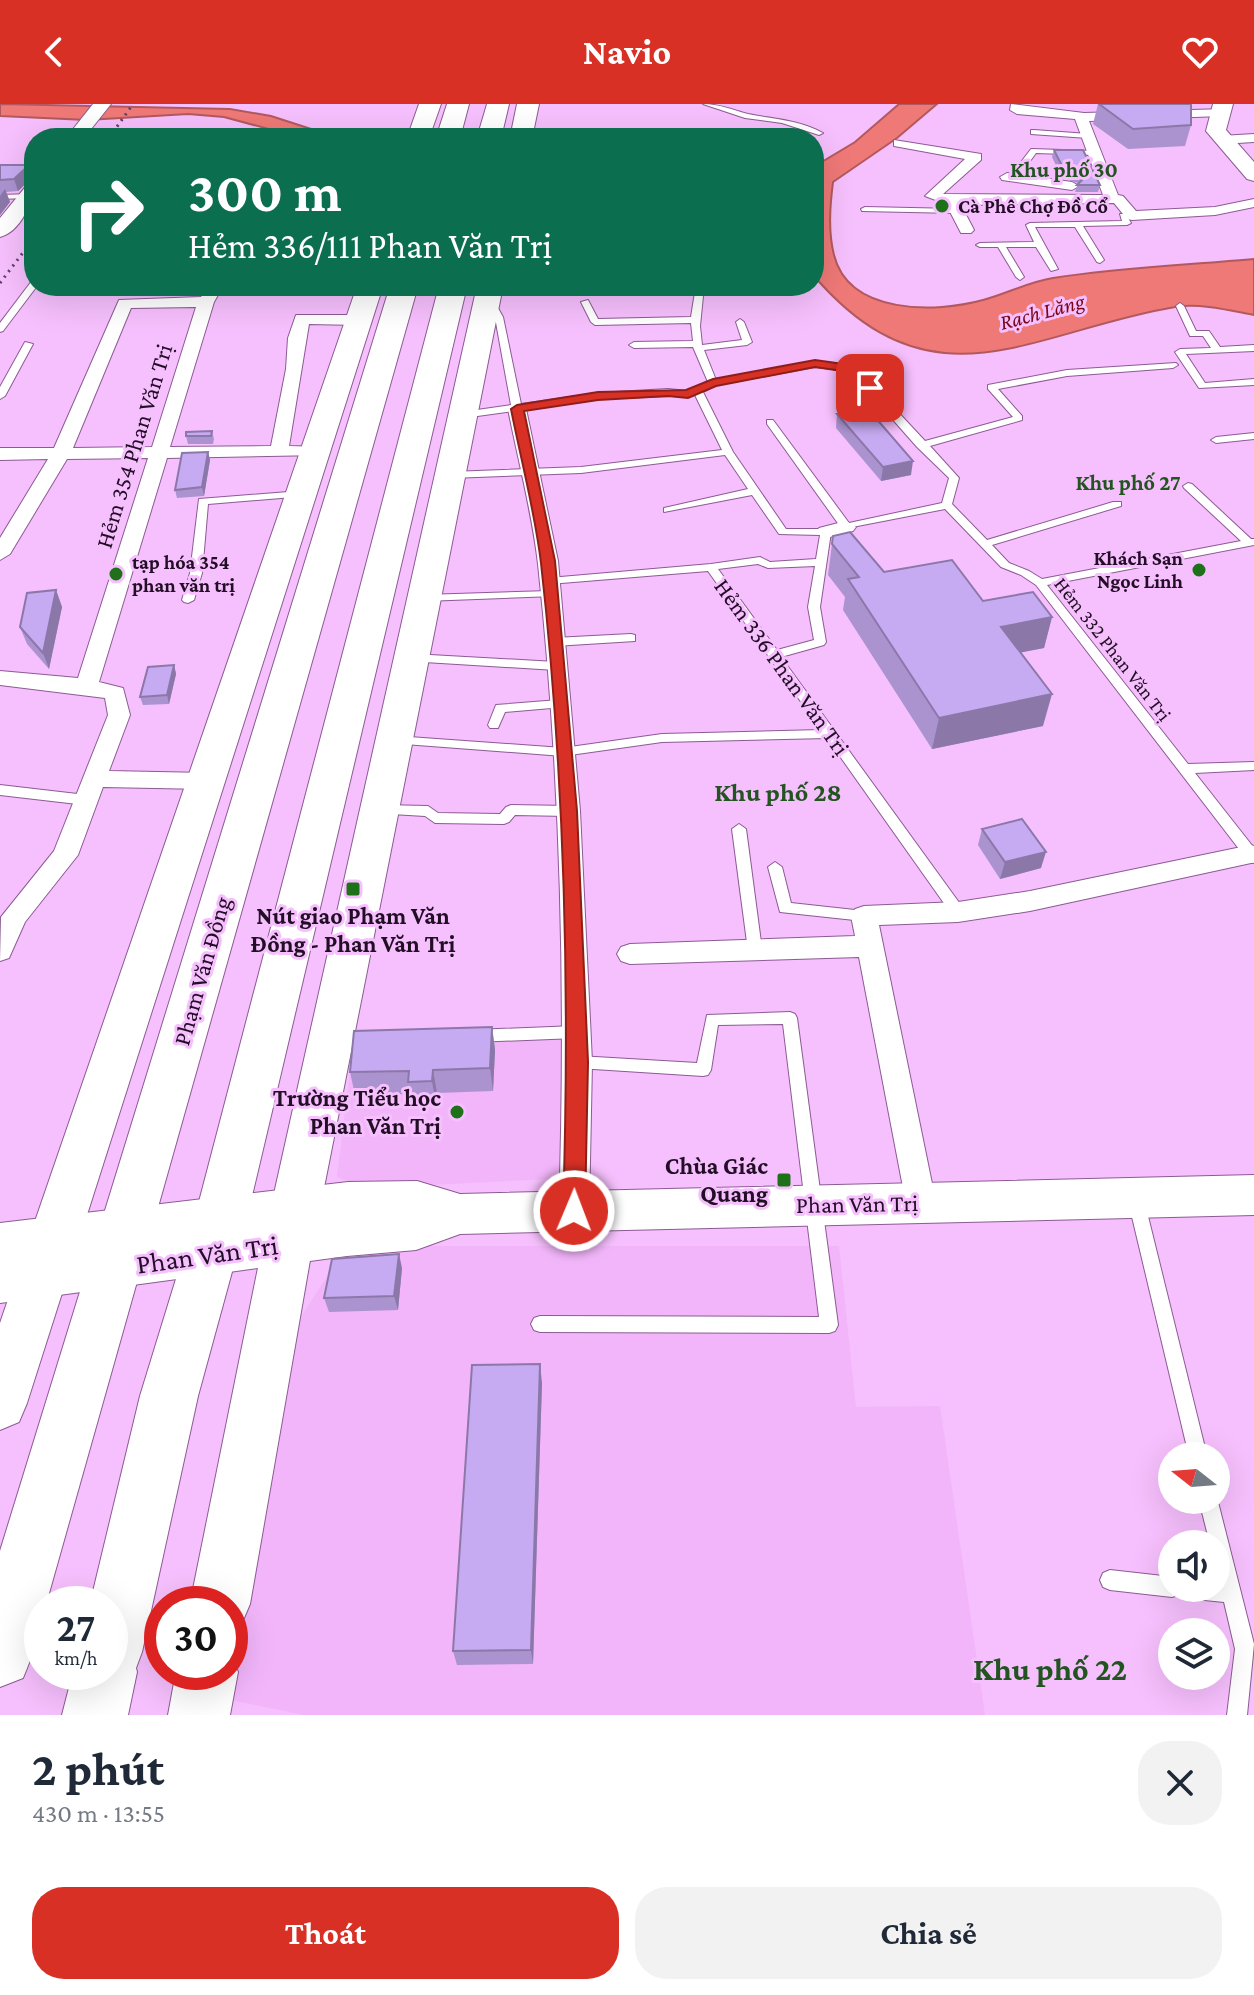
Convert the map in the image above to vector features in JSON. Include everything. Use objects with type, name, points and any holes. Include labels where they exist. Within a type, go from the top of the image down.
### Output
[{"type":"highway","points":[[451,128],[458,104]]},
{"type":"highway","points":[[492,128],[498,104]]},
{"type":"highway","name":"Phạm Văn Đồng","points":[[0,1655],[401,296]]},
{"type":"highway","points":[[125,1586],[169,1396],[475,296]]},
{"type":"highway","points":[[95,1715],[101,1690]]},
{"type":"main road","points":[[422,128],[430,104]]},
{"type":"main road","points":[[523,128],[528,104]]},
{"type":"main road","points":[[1222,108],[1216,131],[1254,175]]},
{"type":"main road","points":[[0,1403],[33,1264],[187,839],[366,296]]},
{"type":"main road","points":[[223,1586],[292,1225],[338,1041],[380,810],[463,415],[476,296]]},
{"type":"main road","points":[[358,320],[393,322]]},
{"type":"main road","points":[[187,839],[241,839]]},
{"type":"main road","name":"Phan Văn Trị","points":[[0,1244],[33,1264],[121,1247],[292,1225],[416,1229],[460,1214],[1254,1195]]},
{"type":"street","points":[[82,128],[102,104]]},
{"type":"street","points":[[1018,104],[1017,110],[1076,114],[1081,117],[1222,108]]},
{"type":"street","points":[[1081,117],[1110,193]]},
{"type":"street","points":[[1221,140],[1254,138]]},
{"type":"street","points":[[899,143],[976,157],[932,196],[955,206],[1110,193]]},
{"type":"street","points":[[1007,177],[1110,193],[1118,199],[1129,219],[1215,211],[1254,203]]},
{"type":"street","points":[[0,231],[24,201]]},
{"type":"street","points":[[955,206],[966,230]]},
{"type":"street","points":[[0,554],[61,454],[125,303],[192,296]]},
{"type":"street","name":"Hẻm 354 Phan Văn Trị","points":[[87,686],[158,453],[210,296]]},
{"type":"street","points":[[279,451],[295,369],[296,338],[302,319],[358,320]]},
{"type":"street","points":[[517,409],[550,588],[568,811],[578,1062],[574,1211]]},
{"type":"street","points":[[0,454],[315,451]]},
{"type":"street","points":[[0,678],[87,686],[115,693],[119,715],[65,855],[11,908],[14,917],[0,951]]},
{"type":"street","points":[[90,789],[206,781]]},
{"type":"street","points":[[921,1203],[864,916],[958,912],[1030,901],[1252,856]]},
{"type":"street","points":[[630,954],[869,946]]},
{"type":"lane","points":[[707,104],[709,107],[804,128]]},
{"type":"lane","points":[[1034,132],[1088,136]]},
{"type":"lane","points":[[1025,162],[1034,151],[1095,153]]},
{"type":"lane","points":[[0,197],[24,193]]},
{"type":"lane","points":[[865,209],[955,206]]},
{"type":"lane","points":[[1054,269],[1030,225],[1129,219]]},
{"type":"lane","points":[[1077,224],[1100,260]]},
{"type":"lane","points":[[1000,244],[1020,277]]},
{"type":"lane","points":[[980,245],[1039,244]]},
{"type":"lane","points":[[0,329],[25,296]]},
{"type":"lane","points":[[482,296],[499,317],[517,409]]},
{"type":"lane","points":[[699,296],[696,346],[713,383]]},
{"type":"lane","points":[[585,302],[595,322],[695,320]]},
{"type":"lane","points":[[1180,306],[1193,334],[1206,333],[1217,350]]},
{"type":"lane","points":[[646,359],[640,346],[747,342],[740,322]]},
{"type":"lane","points":[[0,396],[28,344]]},
{"type":"lane","points":[[1254,348],[1180,352],[1202,386],[1254,382]]},
{"type":"lane","points":[[463,415],[598,396],[668,392],[688,394],[713,383],[815,364],[853,369],[954,478],[947,505],[836,530],[783,532],[728,452],[698,391]]},
{"type":"lane","points":[[921,445],[1019,418],[991,387],[1067,373],[1173,365]]},
{"type":"lane","points":[[770,422],[836,530]]},
{"type":"lane","points":[[1216,440],[1254,436]]},
{"type":"lane","points":[[450,475],[581,470],[728,452]]},
{"type":"lane","points":[[1188,486],[1252,542]]},
{"type":"lane","points":[[668,510],[755,491]]},
{"type":"lane","points":[[188,600],[196,573],[203,501],[301,494]]},
{"type":"lane","points":[[984,544],[1117,504]]},
{"type":"lane","name":"Hẻm 332 Phan Văn Trị","points":[[947,505],[1005,565],[1040,583],[1252,856]]},
{"type":"lane","points":[[774,655],[820,642],[814,607],[821,562],[836,530]]},
{"type":"lane","points":[[1040,583],[1252,542]]},
{"type":"lane","name":"Hẻm 336 Phan Văn Trị","points":[[821,562],[768,565],[760,560],[711,567],[958,912]]},
{"type":"lane","points":[[424,598],[550,588],[711,567]]},
{"type":"lane","points":[[411,658],[555,654],[631,638]]},
{"type":"lane","points":[[494,725],[500,708],[559,704]]},
{"type":"lane","points":[[394,740],[563,752],[662,738],[831,734]]},
{"type":"lane","points":[[1184,769],[1254,766]]},
{"type":"lane","points":[[0,790],[90,789]]},
{"type":"lane","points":[[380,810],[428,811],[435,818],[504,819],[511,810],[568,811]]},
{"type":"lane","points":[[739,829],[755,950]]},
{"type":"lane","points":[[775,867],[785,908],[864,916]]},
{"type":"lane","points":[[540,1324],[829,1325],[790,1018],[712,1019],[703,1070],[578,1062]]},
{"type":"lane","points":[[453,1037],[576,1032]]},
{"type":"lane","points":[[1136,1197],[1195,1442]]},
{"type":"lane","points":[[1212,1514],[1250,1653],[1237,1715]]},
{"type":"lane","points":[[1110,1580],[1158,1585]]},
{"type":"shaded area","name":"Trường Tiểu học Phan Văn Trị","points":[[568,1037],[569,1178],[367,1188],[337,1177],[353,1047]]},
{"type":"shaded area","points":[[400,1246],[839,1246],[856,1407],[940,1406],[985,1715],[303,1715],[222,1698],[224,1690],[248,1690],[248,1586],[244,1586],[297,1323],[324,1281],[340,1265]]},
{"type":"water","points":[[0,104],[230,109],[271,116],[308,128],[265,128],[224,117],[188,114],[87,120],[0,116]]},
{"type":"water","name":"Rạch Lăng","points":[[899,104],[937,104],[897,138],[833,182],[830,218],[834,255],[843,275],[857,289],[875,299],[896,305],[942,307],[983,300],[1053,278],[1254,259],[1254,315],[1205,306],[1175,307],[986,352],[943,353],[900,342],[858,318],[824,286],[824,161],[855,142]]},
{"type":"building","points":[[1099,104],[1191,104],[1191,125],[1133,129]]},
{"type":"building","points":[[1054,150],[1083,150],[1100,185],[1077,185],[1084,178],[1064,170]]},
{"type":"building","points":[[0,165],[24,165],[24,170],[14,179],[0,180]]},
{"type":"building","points":[[868,409],[913,461],[883,467],[837,414]]},
{"type":"building","points":[[212,431],[211,436],[186,436],[186,432]]},
{"type":"building","points":[[208,452],[202,487],[175,490],[182,453]]},
{"type":"building","points":[[850,532],[884,572],[952,560],[983,601],[1033,592],[1052,617],[1001,627],[1052,694],[939,718],[848,579],[859,577],[832,544],[833,536]]},
{"type":"building","points":[[56,590],[43,653],[20,627],[27,593]]},
{"type":"building","points":[[174,665],[167,695],[140,697],[148,667]]},
{"type":"building","points":[[1022,819],[1046,852],[1005,862],[982,829]]},
{"type":"building","points":[[492,1027],[490,1068],[433,1070],[432,1081],[408,1082],[409,1071],[350,1072],[354,1031]]},
{"type":"building","points":[[399,1254],[394,1296],[324,1298],[332,1259]]},
{"type":"building","points":[[540,1364],[531,1650],[453,1651],[472,1365]]},
{"type":"railway","points":[[116,128],[133,104]]},
{"type":"railway","points":[[0,283],[24,251]]},
{"type":"place","name":"Cà Phê Chợ Đồ Cổ","points":[[942,206]]},
{"type":"place","name":"Khách Sạn Ngọc Linh","points":[[1199,570]]},
{"type":"place","name":"tạp hóa 354 phan văn trị","points":[[116,574]]},
{"type":"place","name":"Nút giao Phạm Văn Đồng - Phan Văn Trị","points":[[353,889]]},
{"type":"place","name":"Trường Tiểu học Phan Văn Trị","points":[[457,1112]]},
{"type":"place","name":"Chùa Giác Quang","points":[[784,1180]]},
{"type":"district","name":"Khu phố 30","points":[[1064,169]]},
{"type":"district","name":"Khu phố 27","points":[[1128,482]]},
{"type":"district","name":"Khu phố 28","points":[[778,792]]},
{"type":"district","name":"Khu phố 22","points":[[1050,1669]]},
{"type":"route","points":[[574,1211],[578,1062],[568,811],[548,561],[517,409],[598,396],[668,392],[688,394],[713,383],[815,364],[853,369],[870,388]]}]
